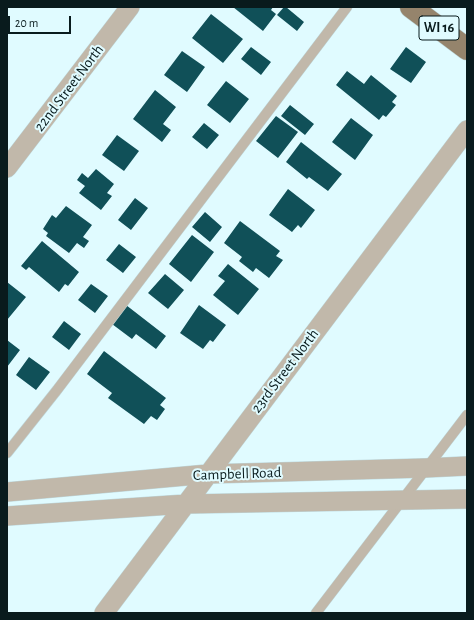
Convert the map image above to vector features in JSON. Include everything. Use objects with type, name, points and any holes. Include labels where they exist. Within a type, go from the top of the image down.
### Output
[{"type":"main road","name":"WI 16","points":[[411,7],[467,49]]},
{"type":"street","name":"22nd Street North","points":[[7,168],[130,7]]},
{"type":"street","name":"23rd Street North","points":[[104,613],[467,130]]},
{"type":"street","name":"Campbell Road","points":[[7,492],[208,474],[467,466]]},
{"type":"street","name":"Campbell Road","points":[[7,516],[186,504],[467,499]]},
{"type":"lane","points":[[7,453],[57,390],[347,7]]},
{"type":"lane","points":[[316,613],[425,468],[467,415]]},
{"type":"building","points":[[233,7],[273,7],[271,10],[276,14],[263,31]]},
{"type":"building","points":[[284,7],[304,22],[297,31],[277,15]]},
{"type":"building","points":[[211,14],[243,39],[223,63],[192,38]]},
{"type":"building","points":[[251,47],[271,62],[261,75],[241,59]]},
{"type":"building","points":[[406,47],[426,62],[411,83],[390,69]]},
{"type":"building","points":[[182,51],[205,67],[187,92],[164,75]]},
{"type":"building","points":[[347,71],[364,84],[371,75],[397,96],[392,102],[396,105],[386,117],[383,115],[379,120],[336,85]]},
{"type":"building","points":[[226,81],[249,99],[230,123],[207,105]]},
{"type":"building","points":[[155,90],[176,107],[163,124],[171,130],[162,142],[133,119]]},
{"type":"building","points":[[290,105],[314,124],[305,135],[281,116]]},
{"type":"building","points":[[276,116],[298,132],[278,158],[256,141]]},
{"type":"building","points":[[351,118],[373,135],[355,160],[332,142]]},
{"type":"building","points":[[204,123],[219,135],[207,149],[192,137]]},
{"type":"building","points":[[117,135],[139,151],[124,171],[102,155]]},
{"type":"building","points":[[301,142],[342,174],[328,191],[309,177],[307,179],[286,162]]},
{"type":"building","points":[[96,169],[114,184],[107,193],[112,196],[101,210],[79,193],[85,186],[77,180],[82,173],[88,178]]},
{"type":"building","points":[[288,189],[315,210],[301,228],[298,225],[292,232],[269,215]]},
{"type":"building","points":[[135,198],[148,208],[131,230],[118,220]]},
{"type":"building","points":[[66,206],[92,225],[83,237],[89,241],[84,248],[77,243],[69,253],[46,236],[48,233],[43,229],[52,215],[56,218]]},
{"type":"building","points":[[205,212],[222,227],[210,242],[192,227]]},
{"type":"building","points":[[240,221],[280,251],[276,256],[283,260],[269,278],[256,268],[253,272],[239,261],[242,257],[224,243]]},
{"type":"building","points":[[192,235],[214,252],[191,282],[169,264]]},
{"type":"building","points":[[42,241],[79,272],[68,286],[65,284],[59,292],[29,267],[26,270],[21,266]]},
{"type":"building","points":[[119,244],[136,257],[123,273],[106,260]]},
{"type":"building","points":[[228,264],[259,289],[238,315],[213,295],[225,281],[218,276]]},
{"type":"building","points":[[165,274],[184,290],[168,309],[148,293]]},
{"type":"building","points":[[7,282],[26,297],[7,320]]},
{"type":"building","points":[[91,284],[108,296],[95,313],[78,300]]},
{"type":"building","points":[[126,305],[166,336],[156,349],[136,334],[132,339],[112,324]]},
{"type":"building","points":[[199,305],[226,325],[213,342],[210,340],[203,349],[180,333]]},
{"type":"building","points":[[64,321],[81,334],[69,350],[52,337]]},
{"type":"building","points":[[7,340],[20,350],[7,367]]},
{"type":"building","points":[[104,351],[166,398],[160,405],[165,409],[157,420],[151,416],[144,424],[108,398],[112,393],[87,374]]},
{"type":"building","points":[[29,357],[50,372],[36,390],[16,375]]}]
